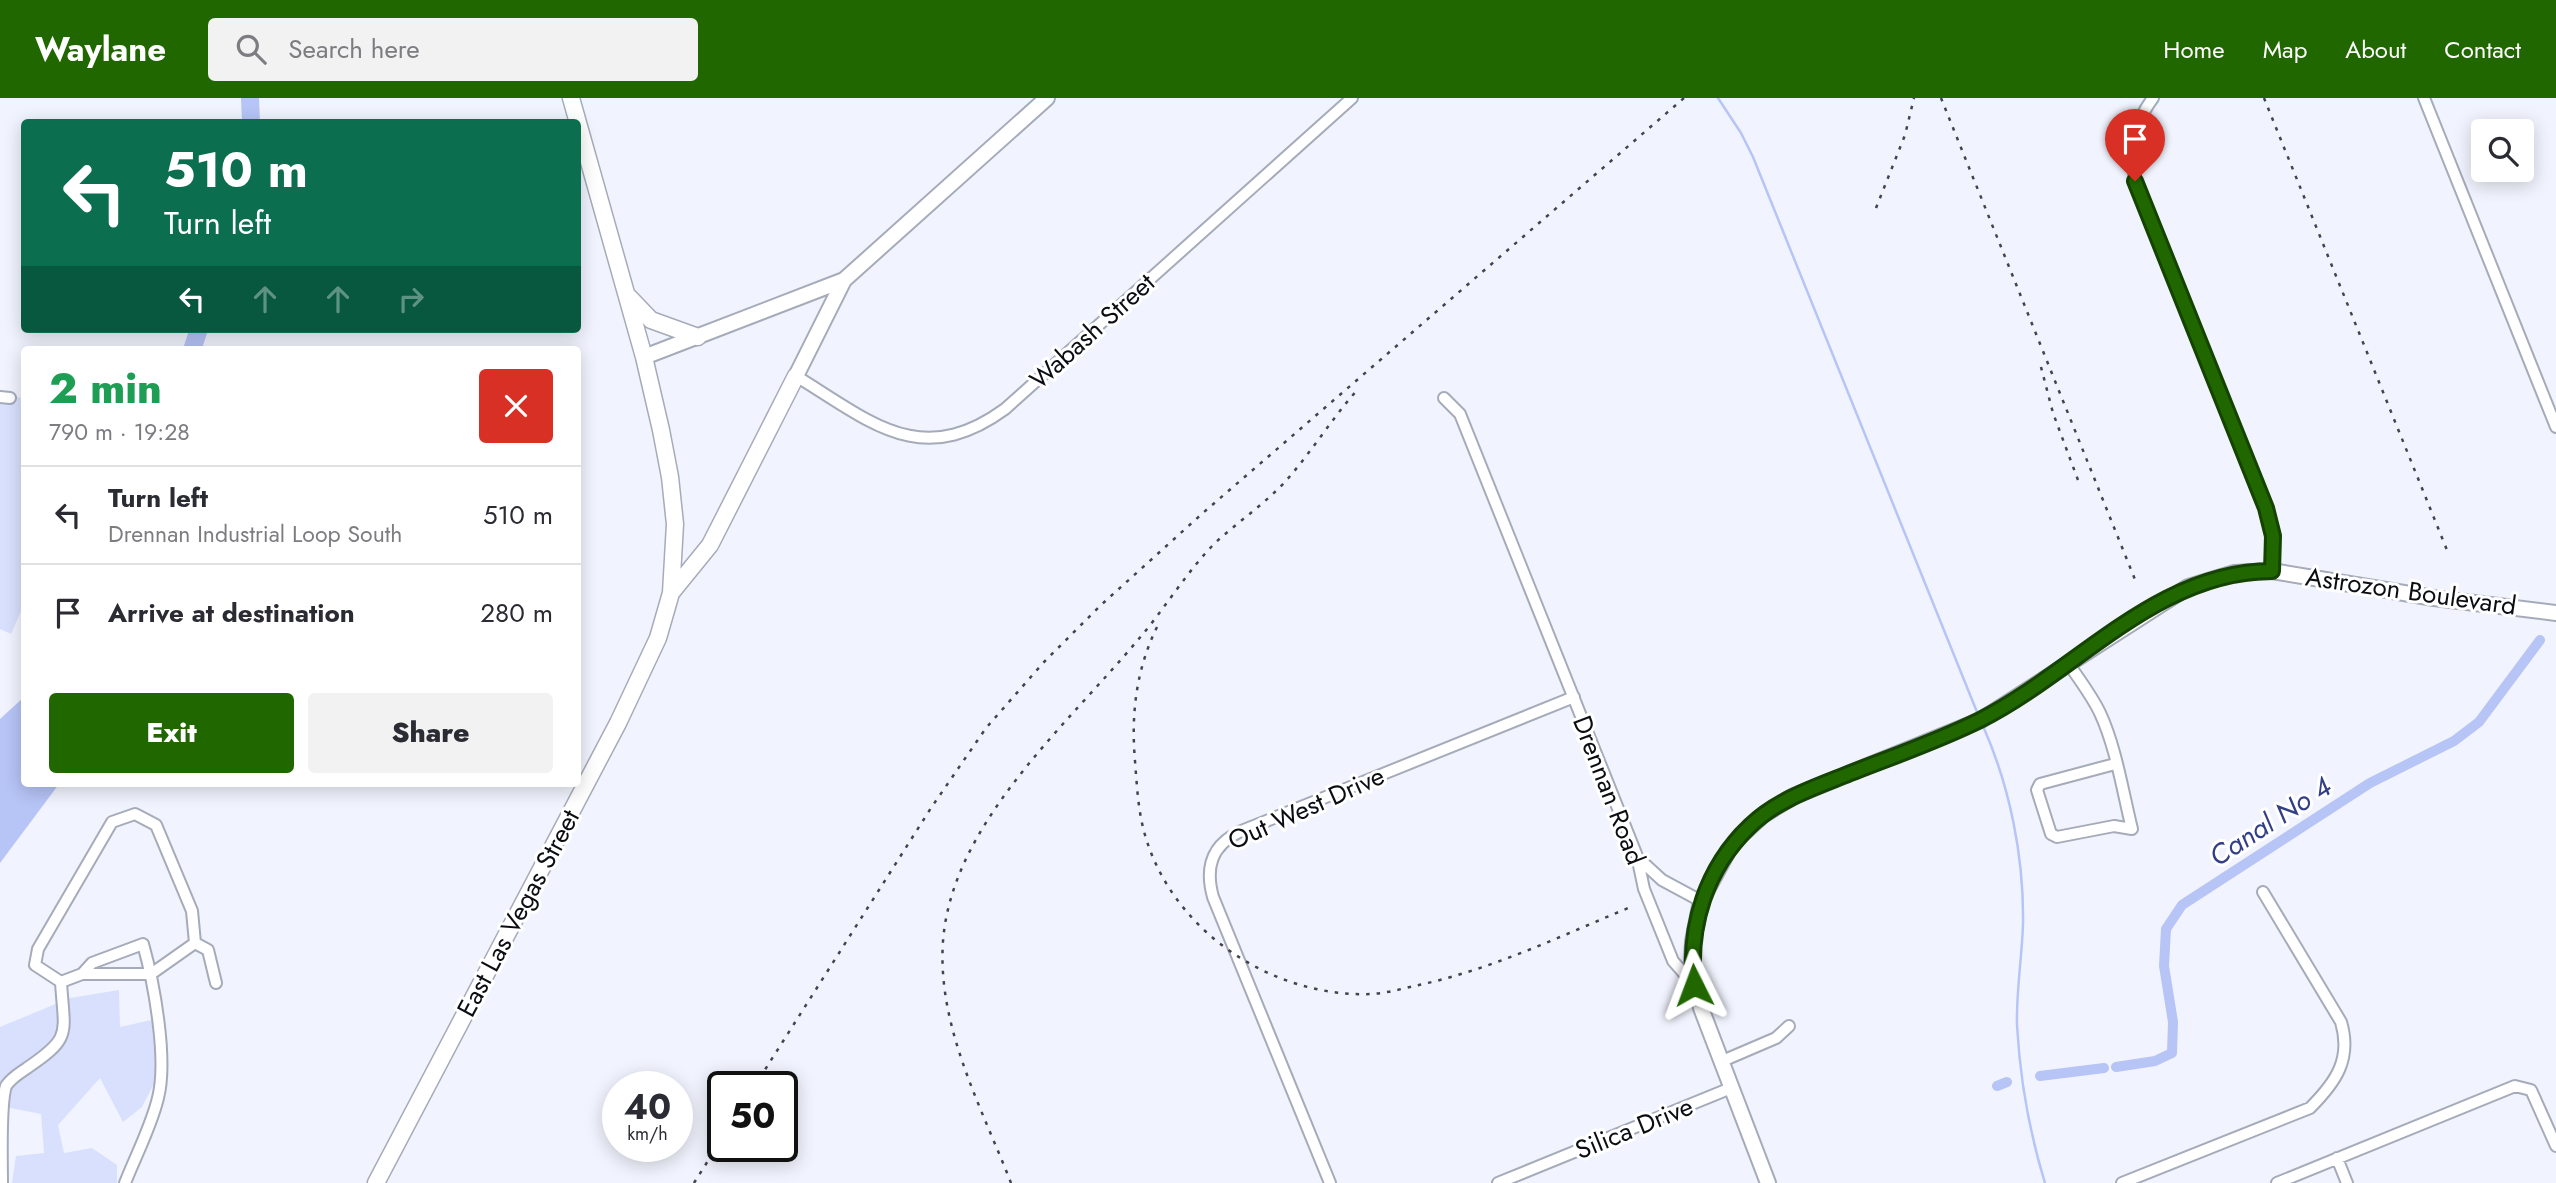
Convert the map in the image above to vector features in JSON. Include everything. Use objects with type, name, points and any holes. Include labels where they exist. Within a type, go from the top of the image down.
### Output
[{"type":"main road","name":"East Las Vegas Street","points":[[571,98],[577,119]]},
{"type":"main road","points":[[644,357],[844,279],[1047,98]]},
{"type":"main road","name":"East Las Vegas Street","points":[[376,1183],[618,723],[658,638],[671,593],[675,545],[671,490],[644,357],[581,134]]},
{"type":"main road","points":[[671,593],[710,545],[844,279]]},
{"type":"main road","points":[[624,291],[652,320],[698,337]]},
{"type":"main road","name":"Astrozon Boulevard","points":[[1694,985],[1693,941],[1701,901],[1728,851],[1751,825],[1769,810],[1816,786],[1963,728],[2001,709],[2188,587],[2234,573],[2272,571],[2434,598],[2556,613]]},
{"type":"main road","name":"Drennan Road","points":[[1694,985],[1720,1062],[1768,1183]]},
{"type":"street","name":"Wabash Street","points":[[796,376],[872,422],[901,435],[942,438],[977,428],[1005,410],[1352,98]]},
{"type":"street","points":[[2153,98],[2139,119],[2133,143],[2135,181],[2269,516],[2273,536],[2272,571]]},
{"type":"street","points":[[2424,98],[2556,427]]},
{"type":"street","name":"Drennan Road","points":[[1444,398],[1460,414],[1637,856],[1644,889],[1673,961],[1694,985]]},
{"type":"street","points":[[2068,663],[2101,714],[2115,764],[2132,829],[2113,826],[2057,837],[2051,834],[2047,830],[2037,790],[2040,784],[2115,764]]},
{"type":"street","name":"Out West Drive","points":[[1330,1183],[1213,897],[1209,875],[1213,854],[1224,840],[1239,832],[1574,697]]},
{"type":"street","points":[[61,982],[35,965],[38,949],[112,822],[135,814],[156,825],[192,912],[195,943]]},
{"type":"street","points":[[1637,856],[1662,880],[1701,901]]},
{"type":"street","points":[[2122,1183],[2310,1108],[2328,1090],[2342,1064],[2346,1039],[2341,1021],[2263,892]]},
{"type":"street","points":[[61,982],[82,974],[151,974],[195,943]]},
{"type":"street","points":[[195,943],[208,950],[216,984]]},
{"type":"street","points":[[82,974],[92,963],[144,944],[151,974],[161,1064],[158,1097],[125,1183]]},
{"type":"street","points":[[2,1183],[3,1093],[11,1080],[46,1056],[61,1040],[64,1030],[61,982]]},
{"type":"street","points":[[1720,1062],[1776,1038],[1789,1026]]},
{"type":"street","points":[[2277,1183],[2521,1086],[2527,1086],[2536,1096],[2556,1146]]},
{"type":"street","name":"Silica Drive","points":[[1498,1183],[1731,1088]]},
{"type":"street","points":[[2337,1158],[2347,1183]]},
{"type":"shaded area","points":[[0,395],[21,398],[21,611],[11,634],[0,629]]},
{"type":"shaded area","points":[[119,990],[120,1027],[156,1019],[161,1070],[142,1107],[123,1122],[100,1078],[58,1125],[64,1153],[92,1148],[117,1165],[117,1183],[12,1183],[16,1156],[44,1153],[41,1114],[0,1106],[0,1027],[70,998]]},
{"type":"water","points":[[21,700],[21,787],[57,787],[0,863],[0,719]]},
{"type":"waterway","points":[[250,98],[251,119]]},
{"type":"waterway","points":[[1718,98],[1753,157],[1979,717]]},
{"type":"waterway","points":[[193,346],[198,333]]},
{"type":"waterway","name":"Canal No 4","points":[[2116,1067],[2155,1061],[2172,1053],[2173,1022],[2164,966],[2166,929],[2182,905],[2370,783],[2454,741],[2479,722],[2540,640]]},
{"type":"waterway","points":[[1983,726],[2001,773],[2018,848],[2023,899],[2017,1000],[2018,1045],[2030,1125],[2045,1183]]},
{"type":"waterway","name":"Canal No 4","points":[[2040,1076],[2104,1068]]},
{"type":"waterway","name":"Canal No 4","points":[[1997,1086],[2007,1082]]},
{"type":"railway","points":[[764,1071],[931,808],[986,728],[1044,662],[1101,605],[1204,512],[1684,98]]},
{"type":"railway","points":[[1876,208],[1905,135],[1914,98]]},
{"type":"railway","points":[[1941,98],[2136,582]]},
{"type":"railway","points":[[2264,98],[2449,555]]},
{"type":"railway","points":[[2041,367],[2053,413],[2078,480]]},
{"type":"railway","points":[[1011,1183],[964,1065],[947,1004],[943,941],[951,898],[967,857],[989,817],[1046,743],[1137,641],[1205,553],[1284,483],[1359,388]]},
{"type":"railway","points":[[1157,627],[1140,676],[1134,726],[1138,798],[1145,835],[1159,870],[1178,901],[1203,929],[1232,952],[1264,971],[1299,984],[1335,992],[1378,993],[1474,970],[1633,906]]},
{"type":"railway","points":[[694,1183],[707,1162]]},
{"type":"route","points":[[1694,985],[1693,941],[1701,901],[1728,851],[1763,815],[1816,786],[1981,720],[2188,587],[2234,573],[2272,571],[2273,536],[2266,508],[2135,181]]}]
